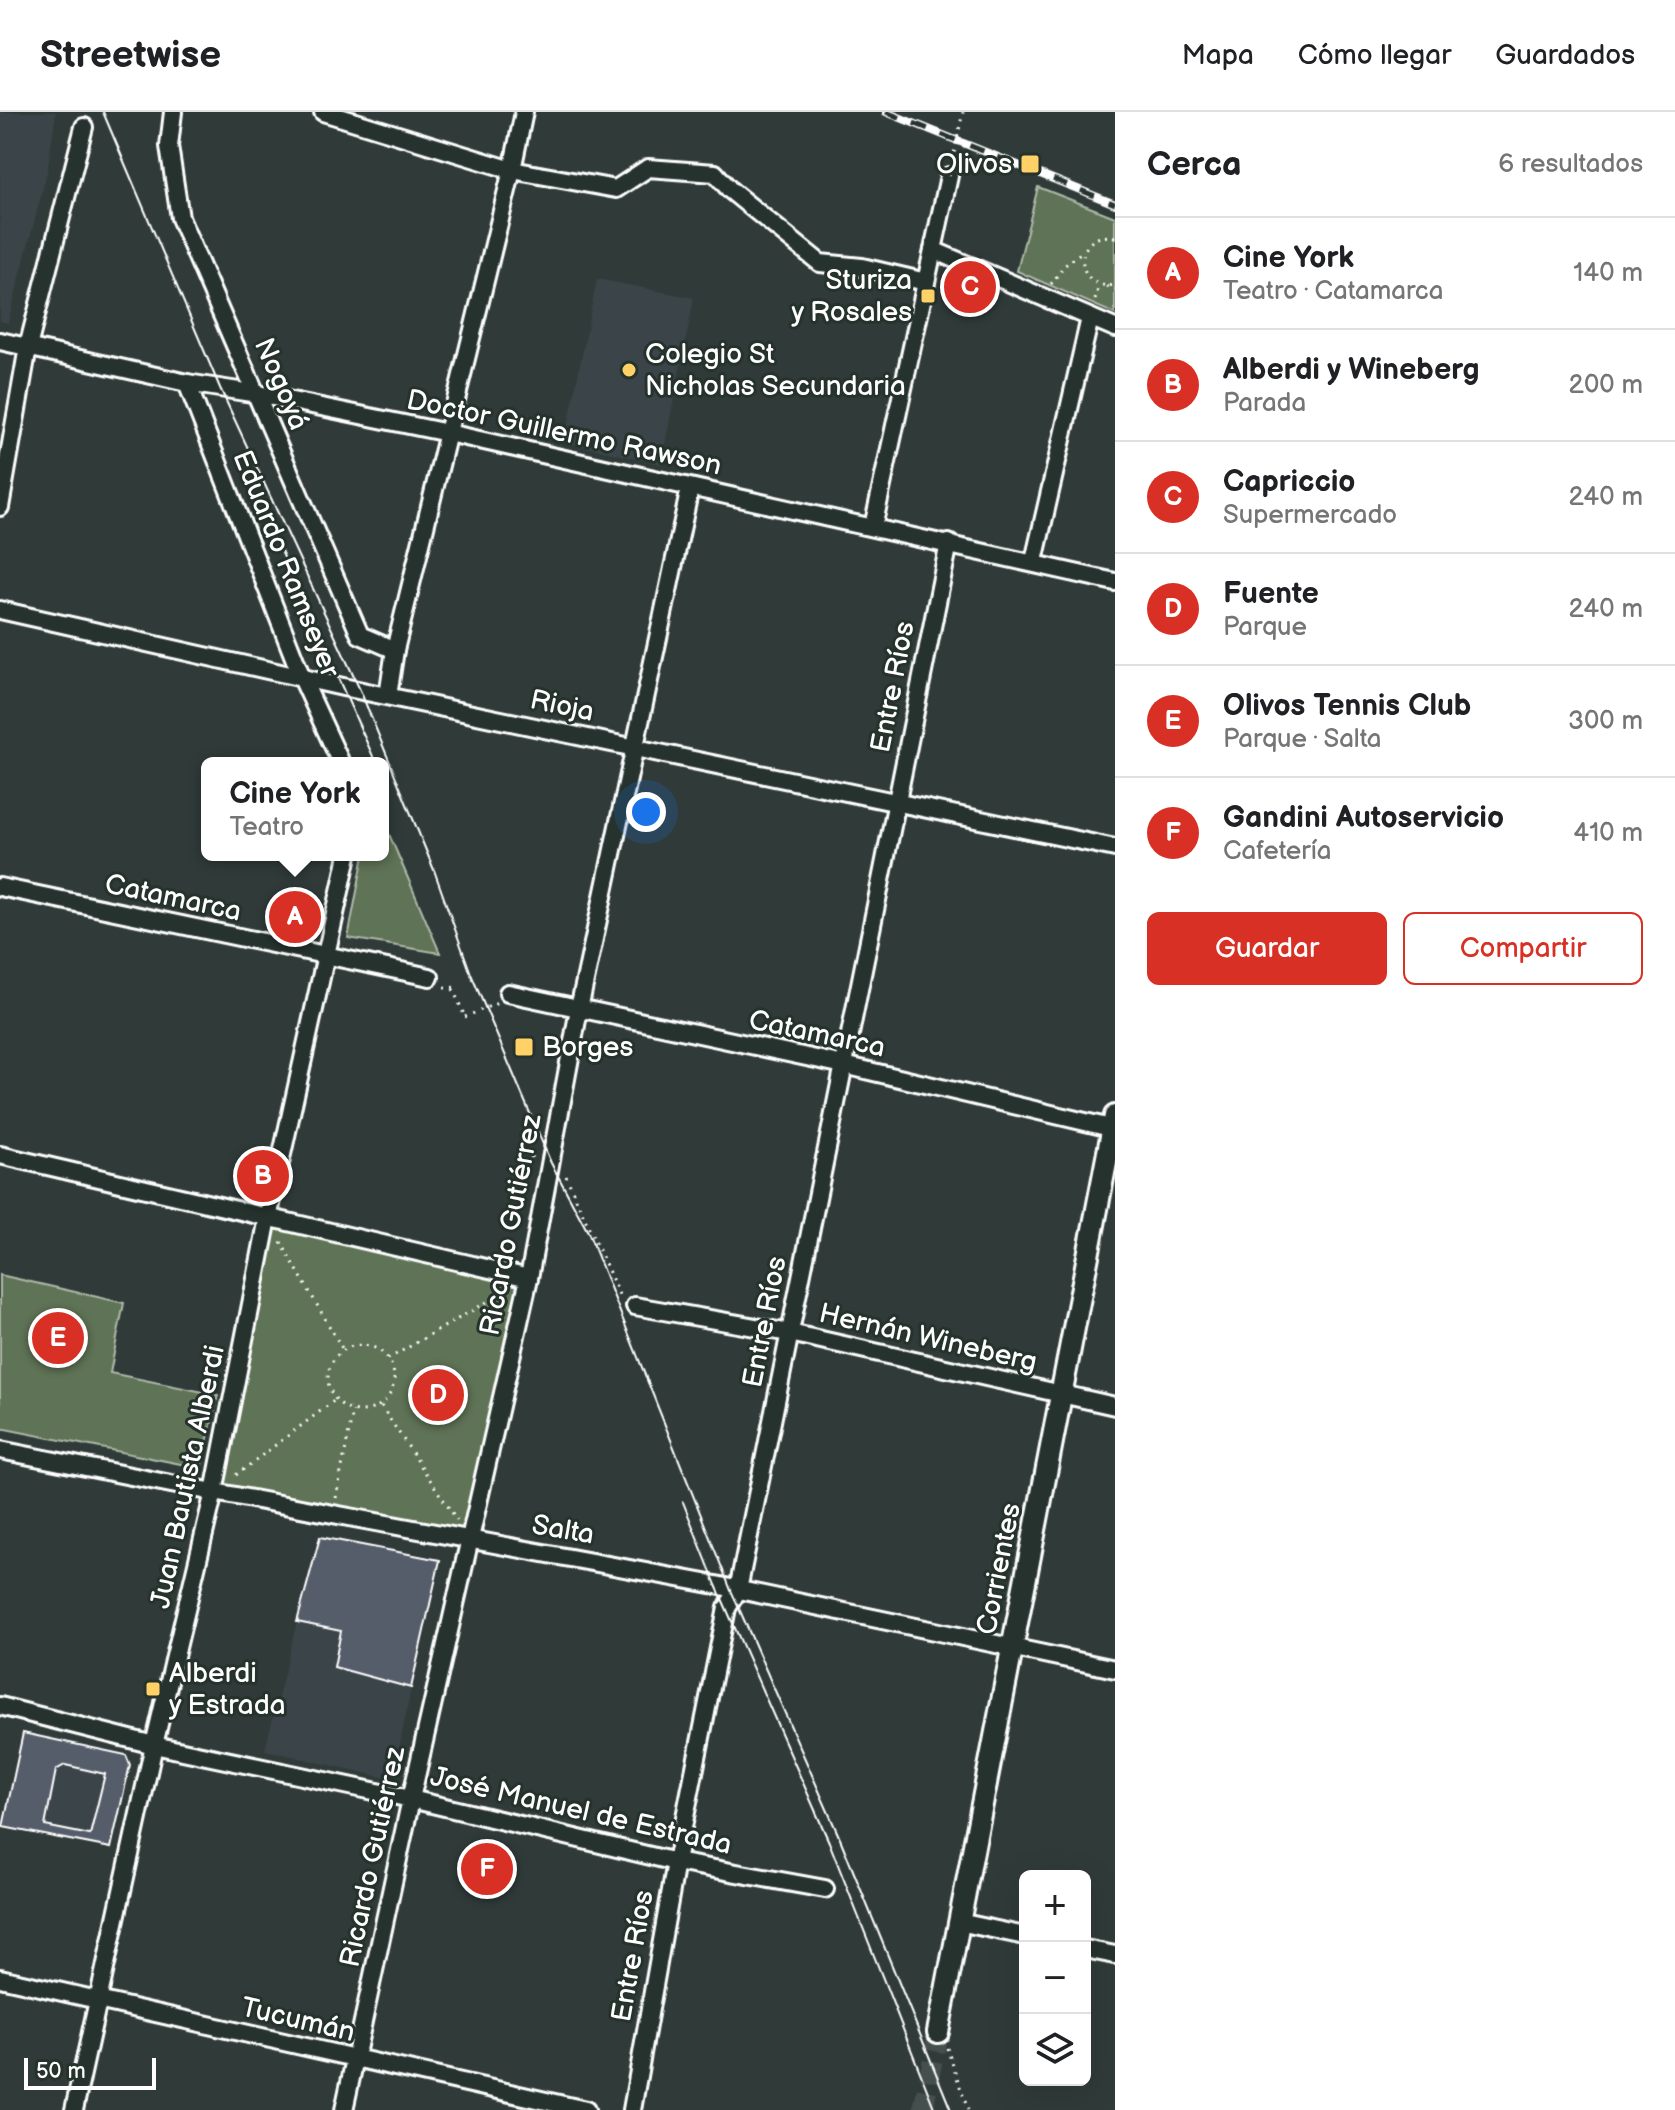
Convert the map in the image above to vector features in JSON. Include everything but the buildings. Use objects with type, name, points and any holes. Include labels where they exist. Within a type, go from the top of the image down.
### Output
[{"type":"street","name":"Nogoyá","points":[[173,112],[169,146],[180,218],[360,635],[395,650]]},
{"type":"street","points":[[323,112],[512,170],[616,189],[648,168],[715,173],[730,190],[820,263],[862,267],[926,282]]},
{"type":"street","points":[[388,696],[395,650],[524,112]]},
{"type":"street","points":[[0,507],[28,347],[84,127]]},
{"type":"street","points":[[873,527],[949,176]]},
{"type":"street","points":[[933,250],[1115,328]]},
{"type":"street","points":[[1034,561],[1090,318]]},
{"type":"street","name":"Doctor Guillermo Rawson","points":[[0,341],[187,383],[258,394],[448,433],[1034,561],[1115,582]]},
{"type":"street","name":"Eduardo Ramseyer","points":[[187,383],[302,678],[338,757]]},
{"type":"street","name":"Ricardo Gutiérrez","points":[[344,2110],[529,1278],[579,1009],[690,488]]},
{"type":"street","name":"Entre Ríos","points":[[632,2110],[676,1862],[727,1608],[738,1590],[949,543]]},
{"type":"street","name":"Rioja","points":[[0,610],[302,678],[1115,848]]},
{"type":"street","name":"Juan Bautista Alberdi","points":[[74,2110],[154,1745],[214,1492],[268,1218],[347,861]]},
{"type":"street","name":"Catamarca","points":[[0,887],[430,977]]},
{"type":"street","name":"Catamarca","points":[[505,997],[579,1009],[1114,1125]]},
{"type":"street","name":"Corrientes","points":[[938,2029],[1114,1125]]},
{"type":"street","points":[[0,1155],[529,1278]]},
{"type":"street","name":"Hernán Wineberg","points":[[635,1306],[790,1333],[1115,1406]]},
{"type":"street","name":"Salta","points":[[0,1450],[738,1590],[1115,1669]]},
{"type":"street","name":"José Manuel de Estrada","points":[[0,1706],[154,1745],[411,1799],[676,1862],[825,1889]]},
{"type":"street","points":[[959,1922],[1019,1935]]},
{"type":"street","points":[[1091,1950],[1115,1955]]},
{"type":"street","name":"Tucumán","points":[[0,1978],[586,2110]]},
{"type":"path","points":[[949,176],[963,112]]},
{"type":"path","points":[[1047,299],[1055,275],[1096,238],[1115,237]]},
{"type":"path","points":[[1084,250],[1083,267],[1086,274],[1092,281],[1115,287]]},
{"type":"path","points":[[453,989],[465,1017],[505,997]]},
{"type":"path","points":[[552,1157],[569,1180],[622,1301],[635,1306]]},
{"type":"path","points":[[268,1218],[343,1350]]},
{"type":"path","points":[[388,1359],[529,1278]]},
{"type":"path","points":[[365,1345],[375,1348],[388,1359],[394,1385],[380,1406],[364,1412],[353,1411],[335,1400],[329,1390],[329,1368],[343,1350],[365,1345]]},
{"type":"path","points":[[214,1492],[335,1400]]},
{"type":"path","points":[[380,1406],[470,1540]]},
{"type":"path","points":[[335,1504],[353,1411]]},
{"type":"path","points":[[938,2029],[968,2110]]},
{"type":"shaded area","points":[[0,112],[56,112],[47,172],[8,323],[0,321]]},
{"type":"shaded area","name":"Colegio St Nicholas Secundaria","points":[[597,279],[694,298],[661,464],[565,442]]},
{"type":"shaded area","points":[[297,1622],[341,1631],[334,1667],[411,1688],[398,1754],[383,1777],[265,1750]]},
{"type":"shaded area","points":[[23,1733],[126,1755],[130,1765],[111,1848],[3,1827]]},
{"type":"green space","points":[[1038,187],[1115,217],[1115,314],[1017,271]]},
{"type":"green space","points":[[389,834],[440,953],[348,938],[363,861],[389,861]]},
{"type":"green space","points":[[268,1218],[529,1278],[470,1540],[214,1492]]},
{"type":"green space","points":[[0,1275],[124,1303],[110,1373],[218,1395],[201,1468],[0,1428]]},
{"type":"tunnel","points":[[923,2110],[938,2032]]},
{"type":"tram line","points":[[103,112],[220,388],[360,690],[388,757]]},
{"type":"tram line","points":[[265,515],[373,757]]},
{"type":"tram line","points":[[389,761],[434,870],[471,974],[551,1163],[588,1232],[730,1588],[841,1841],[951,2110]]},
{"type":"tram line","points":[[683,1502],[716,1585],[829,1842],[935,2110]]},
{"type":"railway","points":[[886,112],[1115,204]]},
{"type":"place","name":"Olivos","points":[[1030,164]]},
{"type":"place","name":"Capriccio","points":[[970,287]]},
{"type":"place","name":"Sturiza y Rosales","points":[[928,296]]},
{"type":"place","name":"Colegio St Nicholas Secundaria","points":[[629,370]]},
{"type":"place","name":"Cine York","points":[[295,917]]},
{"type":"place","name":"Borges","points":[[524,1047]]},
{"type":"place","name":"Alberdi y Wineberg","points":[[263,1176]]},
{"type":"place","name":"Olivos Tennis Club","points":[[58,1338]]},
{"type":"place","name":"Fuente","points":[[438,1395]]},
{"type":"place","name":"Alberdi y Estrada","points":[[153,1689]]},
{"type":"place","name":"Gandini Autoservicio","points":[[487,1869]]}]
